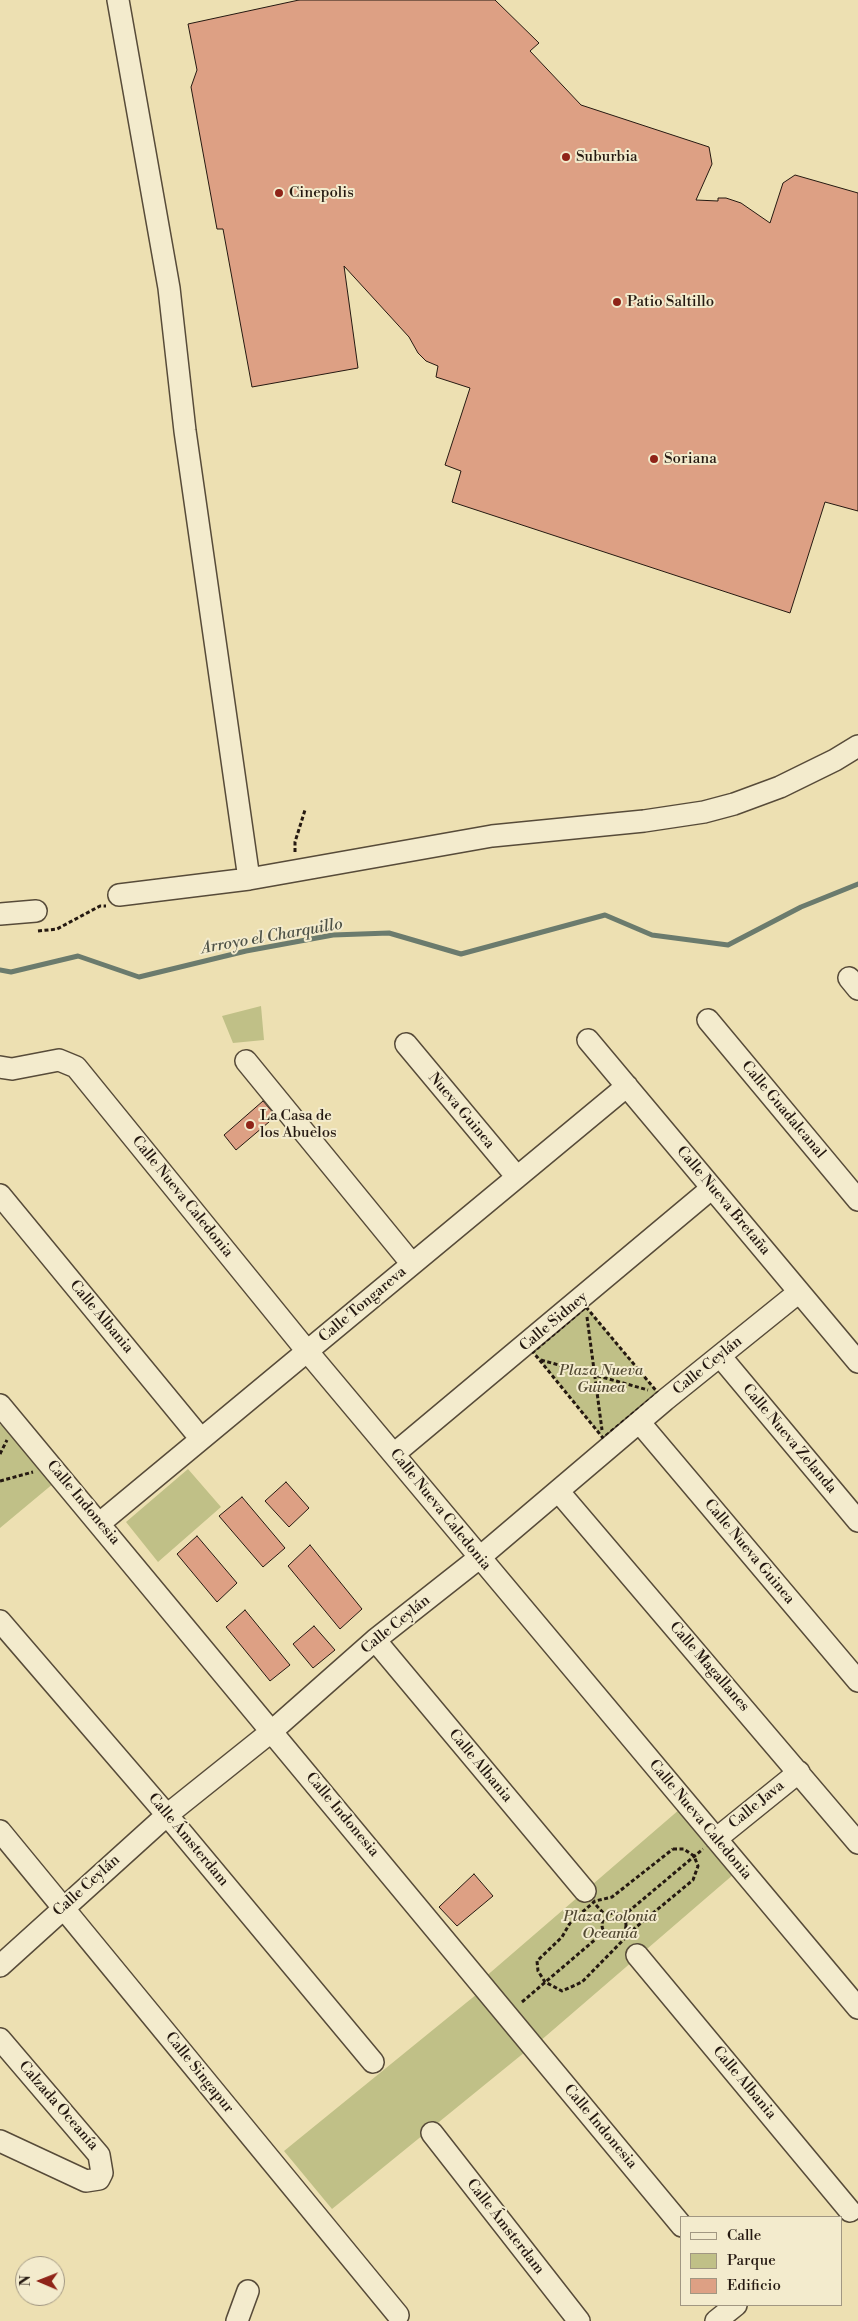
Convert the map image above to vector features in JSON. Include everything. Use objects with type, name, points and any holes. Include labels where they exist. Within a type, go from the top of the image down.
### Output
[{"type":"street","points":[[118,0],[169,288],[185,431],[249,879]]},
{"type":"street","points":[[119,895],[249,879],[492,836],[644,821],[704,812],[780,787],[835,760],[858,746]]},
{"type":"street","points":[[0,914],[36,910]]},
{"type":"street","name":"Calle Guadalcanal","points":[[708,1020],[858,1200]]},
{"type":"street","name":"Calle Nueva Bretaña","points":[[588,1040],[858,1362]]},
{"type":"street","name":"Nueva Guinea","points":[[406,1044],[517,1178]]},
{"type":"street","name":"Calle Nueva Caledonia","points":[[0,1067],[12,1069],[59,1060],[76,1067],[307,1351],[712,1841],[858,2008]]},
{"type":"street","points":[[246,1061],[412,1264]]},
{"type":"street","name":"Calle Tongareva","points":[[100,1523],[627,1086]]},
{"type":"street","name":"Calle Sidney","points":[[394,1454],[583,1303],[712,1188]]},
{"type":"street","name":"Calle Albania","points":[[0,1195],[201,1439]]},
{"type":"street","name":"Calle Ceylán","points":[[0,1966],[167,1815],[272,1731],[375,1640],[479,1558],[640,1423],[662,1396],[720,1356],[799,1292]]},
{"type":"street","name":"Calle Nueva Zelanda","points":[[720,1356],[858,1521]]},
{"type":"street","name":"Calle Indonesia","points":[[0,1405],[100,1523],[680,2224]]},
{"type":"street","name":"Calle Nueva Guinea","points":[[640,1423],[856,1676]]},
{"type":"street","name":"Calle Magallanes","points":[[559,1492],[858,1843]]},
{"type":"street","name":"Calle Ámsterdam","points":[[0,1621],[167,1815],[373,2062]]},
{"type":"street","name":"Calle Albania","points":[[375,1640],[589,1897]]},
{"type":"street","name":"Calle Java","points":[[712,1841],[799,1772]]},
{"type":"street","name":"Calle Singapur","points":[[0,1831],[398,2315]]},
{"type":"street","name":"Calle Albania","points":[[638,1955],[850,2210]]},
{"type":"street","name":"Calzada Oceanía","points":[[0,2039],[99,2155],[102,2172],[100,2178],[92,2181],[77,2178],[0,2141]]},
{"type":"street","name":"Calle Ámsterdam","points":[[432,2133],[578,2321]]},
{"type":"street","points":[[237,2321],[248,2291]]},
{"type":"street","points":[[716,2321],[735,2306]]},
{"type":"path","points":[[296,870],[295,842],[305,810]]},
{"type":"path","points":[[33,932],[57,930],[100,906],[113,906],[119,895]]},
{"type":"path","points":[[583,1303],[533,1352],[603,1438]]},
{"type":"path","points":[[583,1303],[603,1438]]},
{"type":"path","points":[[583,1303],[662,1396]]},
{"type":"path","points":[[540,1360],[662,1396]]},
{"type":"path","points":[[603,1438],[662,1396]]},
{"type":"path","points":[[0,1481],[34,1472]]},
{"type":"path","points":[[623,1916],[712,1841]]},
{"type":"path","points":[[673,1849],[684,1849],[694,1856],[698,1866],[693,1880],[623,1937],[582,1982],[562,1991],[545,1982],[538,1971],[536,1961],[562,1937],[589,1897],[612,1898],[673,1849]]},
{"type":"path","points":[[589,1897],[606,1916]]},
{"type":"path","points":[[623,1916],[613,1913],[606,1916],[602,1923],[604,1932],[608,1937],[623,1937]]},
{"type":"path","points":[[623,1916],[625,1928],[623,1937]]},
{"type":"path","points":[[522,2002],[604,1932]]},
{"type":"green space","points":[[261,1006],[264,1040],[233,1043],[222,1016]]},
{"type":"green space","name":"Plaza Nueva Guinea","points":[[583,1303],[658,1393],[603,1438],[530,1348]]},
{"type":"green space","points":[[4,1422],[54,1483],[0,1528],[0,1425]]},
{"type":"green space","points":[[188,1469],[221,1507],[158,1562],[126,1522]]},
{"type":"green space","name":"Plaza Colonia Oceanía","points":[[680,1809],[734,1874],[539,2042],[484,1978]]},
{"type":"green space","points":[[477,1994],[525,2052],[332,2209],[284,2151]]},
{"type":"building","name":"Patio Saltillo","points":[[299,0],[495,0],[539,43],[530,51],[581,105],[709,147],[712,164],[696,200],[718,201],[718,198],[726,198],[741,203],[770,223],[783,183],[795,175],[858,193],[858,511],[825,502],[790,613],[452,502],[461,471],[445,465],[470,388],[436,377],[438,366],[426,361],[418,353],[409,337],[344,266],[358,368],[252,387],[223,229],[217,229],[191,87],[197,70],[188,24]]},
{"type":"building","name":"La Casa de los Abuelos","points":[[263,1101],[276,1116],[236,1150],[224,1135]]},
{"type":"building","points":[[286,1482],[309,1508],[289,1527],[265,1501]]},
{"type":"building","points":[[242,1497],[285,1548],[263,1567],[219,1516]]},
{"type":"building","points":[[197,1536],[237,1583],[217,1602],[177,1554]]},
{"type":"building","points":[[310,1545],[362,1609],[340,1629],[288,1566]]},
{"type":"building","points":[[245,1610],[290,1665],[270,1681],[226,1627]]},
{"type":"building","points":[[314,1626],[335,1650],[313,1668],[293,1644]]},
{"type":"building","points":[[474,1874],[493,1896],[457,1926],[439,1907]]},
{"type":"waterway","name":"Arroyo el Charquillo","points":[[0,970],[11,972],[78,956],[139,977],[246,951],[333,935],[389,933],[461,954],[605,915],[652,935],[728,945],[801,907],[858,884]]},
{"type":"place","name":"Suburbia","points":[[566,157]]},
{"type":"place","name":"Cinepolis","points":[[279,193]]},
{"type":"place","name":"Patio Saltillo","points":[[617,302]]},
{"type":"place","name":"Soriana","points":[[654,459]]},
{"type":"place","name":"La Casa de los Abuelos","points":[[250,1125]]}]
